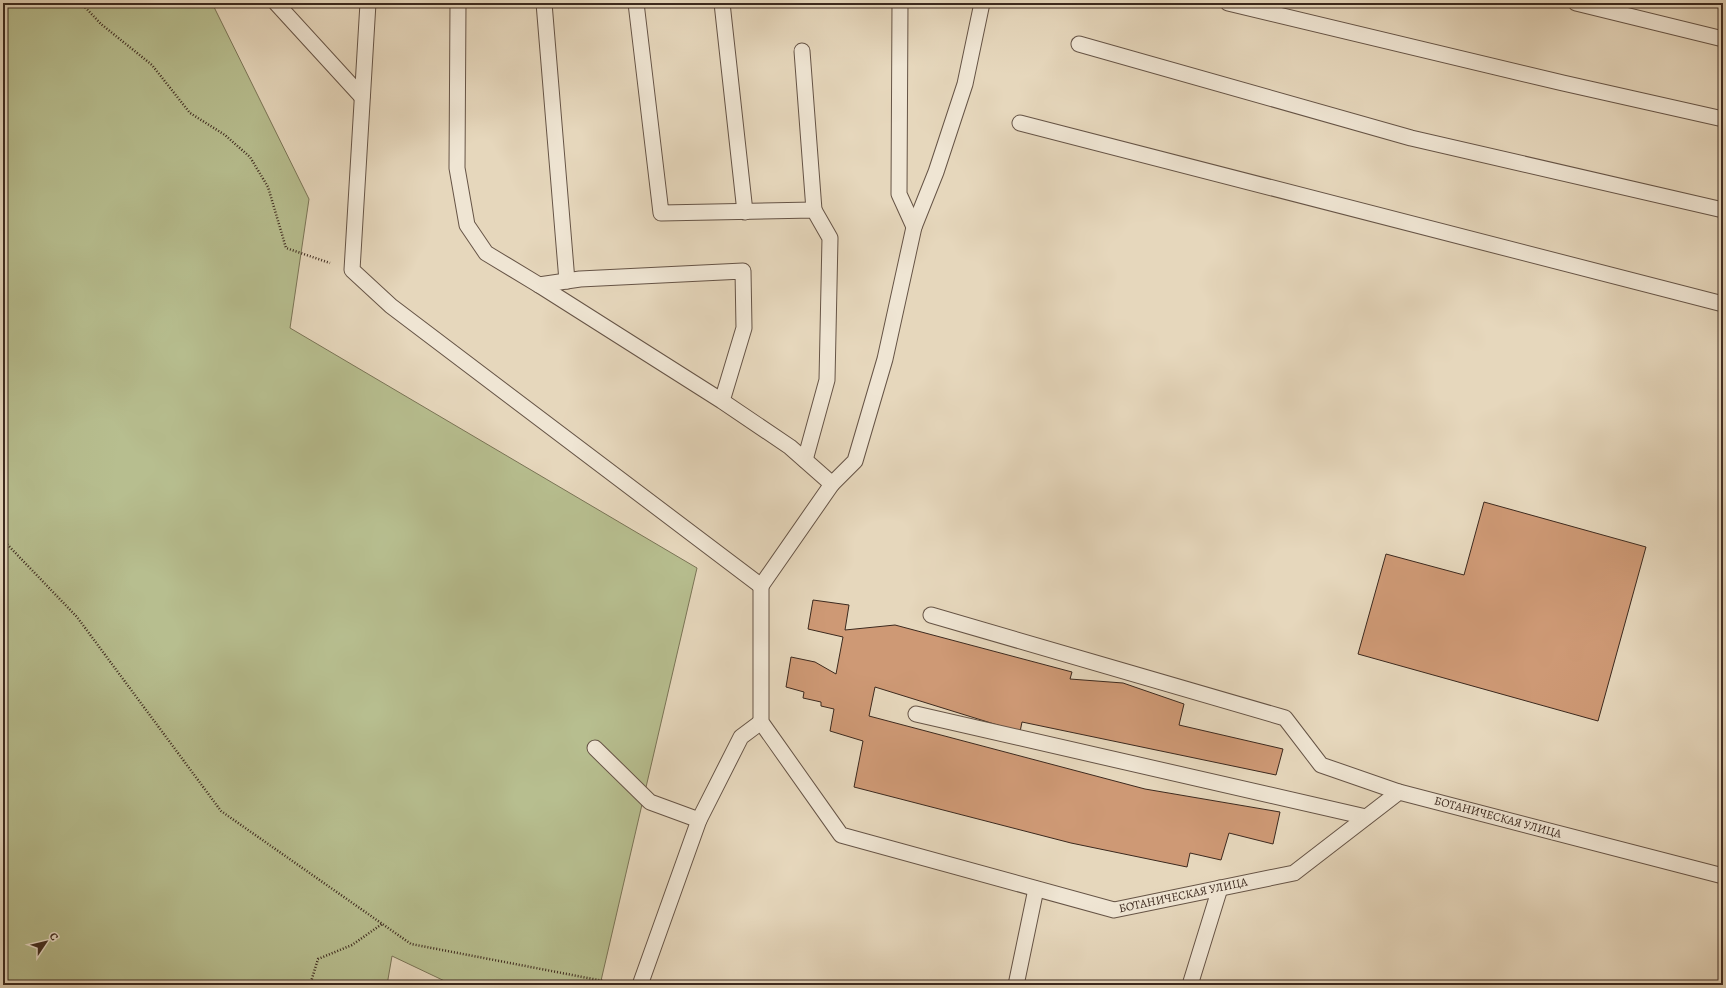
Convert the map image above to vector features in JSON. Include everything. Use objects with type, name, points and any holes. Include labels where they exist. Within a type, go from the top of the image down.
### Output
[{"type":"lane","points":[[276,3],[362,97]]},
{"type":"lane","points":[[368,3],[352,270],[391,306],[761,586]]},
{"type":"lane","points":[[458,3],[457,168],[468,225],[486,253],[539,285],[790,447],[832,484]]},
{"type":"lane","points":[[544,3],[567,281]]},
{"type":"lane","points":[[636,3],[661,213],[814,210]]},
{"type":"lane","points":[[722,3],[745,212]]},
{"type":"lane","points":[[900,3],[899,194],[914,227]]},
{"type":"lane","points":[[640,985],[699,820],[741,737],[761,722],[761,586],[832,484],[856,461],[885,359],[914,227],[936,172],[965,84],[982,3]]},
{"type":"lane","points":[[1228,3],[1548,79],[1723,118]]},
{"type":"lane","points":[[1576,3],[1723,39]]},
{"type":"lane","points":[[1079,44],[1411,138],[1723,210]]},
{"type":"lane","points":[[802,51],[814,210],[830,238],[827,380],[805,460]]},
{"type":"lane","points":[[1020,123],[1723,304]]},
{"type":"lane","points":[[539,285],[580,279],[743,271],[744,328],[722,402]]},
{"type":"lane","points":[[931,615],[1286,718],[1321,765],[1399,792]]},
{"type":"lane","points":[[916,714],[1366,817]]},
{"type":"lane","name":"БОТАНИЧЕСКАЯ УЛИЦА","points":[[761,722],[841,835],[1114,910],[1294,873],[1399,792],[1723,876]]},
{"type":"lane","points":[[595,748],[650,802],[699,820]]},
{"type":"lane","points":[[1190,985],[1220,888]]},
{"type":"lane","points":[[1016,985],[1036,889]]},
{"type":"path","points":[[81,3],[101,24],[152,65],[190,112],[225,135],[250,157],[268,187],[286,248],[352,270]]},
{"type":"path","points":[[3,540],[77,617],[221,812],[411,944],[623,985]]},
{"type":"path","points":[[310,985],[318,959],[352,945],[382,924]]},
{"type":"green space","points":[[3,3],[212,3],[309,199],[290,328],[697,568],[600,985],[453,985],[392,956],[387,985],[3,985]]},
{"type":"building","points":[[1484,502],[1646,547],[1598,721],[1358,654],[1386,554],[1464,575]]},
{"type":"building","points":[[813,600],[849,605],[845,630],[895,625],[1072,672],[1070,679],[1123,683],[1184,704],[1179,725],[1283,749],[1276,775],[1022,722],[1020,732],[875,687],[869,716],[1145,789],[1280,812],[1273,844],[1229,833],[1221,860],[1190,853],[1187,867],[1071,843],[854,787],[863,741],[830,731],[834,709],[821,706],[821,702],[803,698],[804,692],[786,687],[791,657],[815,662],[836,674],[843,637],[808,629]]}]
